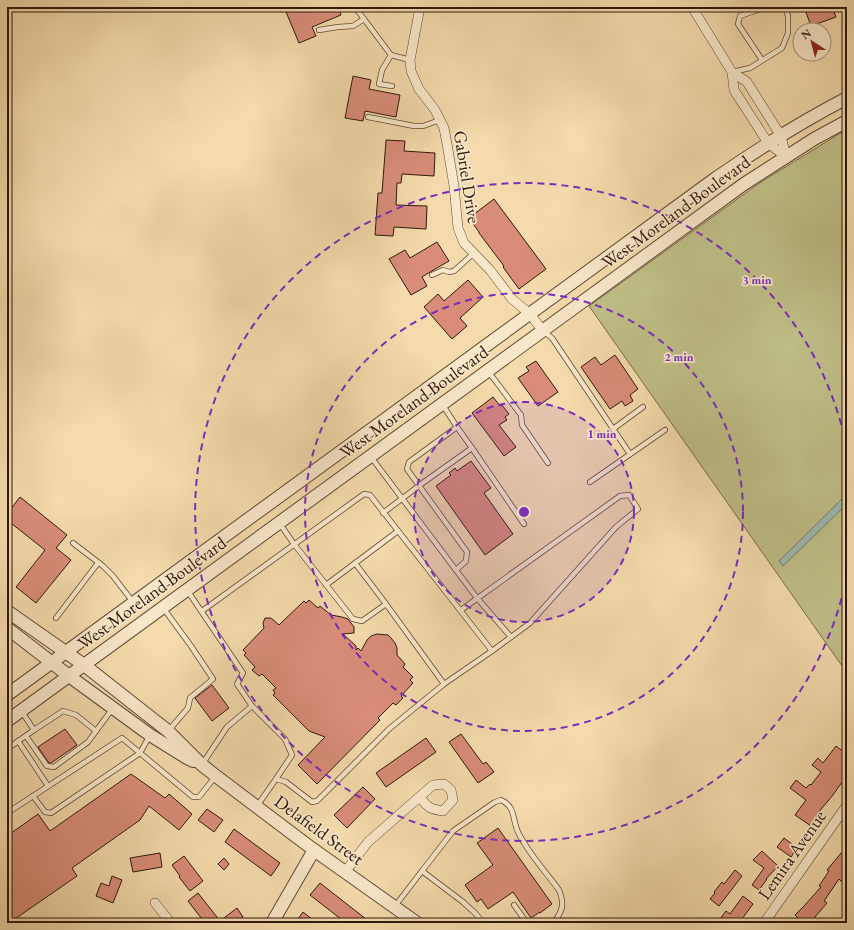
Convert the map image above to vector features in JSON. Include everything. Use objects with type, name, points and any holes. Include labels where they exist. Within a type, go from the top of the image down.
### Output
[{"type":"street","name":"Gabriel Drive","points":[[420,7],[410,60],[411,71],[419,89],[434,110],[444,128],[454,186],[458,228],[464,242],[490,270],[512,299],[530,314],[542,331]]},
{"type":"street","points":[[692,7],[732,72],[747,82],[781,136],[786,157]]},
{"type":"street","points":[[732,72],[734,90],[768,144],[786,157]]},
{"type":"street","name":"West Moreland Boulevard","points":[[7,695],[716,178],[818,113],[846,102]]},
{"type":"street","name":"West Moreland Boulevard","points":[[15,715],[744,184],[814,139],[847,121]]},
{"type":"street","points":[[684,202],[696,219]]},
{"type":"street","points":[[436,383],[445,402]]},
{"type":"street","points":[[357,440],[370,456]]},
{"type":"street","points":[[268,505],[279,522]]},
{"type":"street","points":[[175,573],[187,590]]},
{"type":"street","points":[[134,603],[146,620]]},
{"type":"street","name":"Delafield Street","points":[[7,611],[84,665],[158,723],[202,765],[216,776],[314,850],[417,923]]},
{"type":"street","points":[[10,631],[22,621]]},
{"type":"street","name":"Delafield Street","points":[[10,631],[150,735],[187,758],[202,765]]},
{"type":"street","points":[[113,708],[122,695]]},
{"type":"street","points":[[7,701],[15,715]]},
{"type":"street","points":[[150,735],[158,723]]},
{"type":"street","points":[[345,872],[368,842],[420,797]]},
{"type":"street","name":"Lemira Avenue","points":[[768,921],[847,805]]},
{"type":"street","points":[[272,923],[314,850]]},
{"type":"street","points":[[155,903],[171,923]]},
{"type":"lane","points":[[355,7],[391,55],[410,60]]},
{"type":"lane","points":[[762,60],[738,24],[740,16],[766,7]]},
{"type":"lane","points":[[732,72],[750,68],[782,48],[788,33],[788,16],[785,7]]},
{"type":"lane","points":[[319,30],[338,26],[353,26],[364,19]]},
{"type":"lane","points":[[391,55],[382,70],[379,84],[392,86]]},
{"type":"lane","points":[[368,117],[414,126],[424,126],[440,120]]},
{"type":"lane","points":[[432,275],[443,270],[454,272],[474,253]]},
{"type":"lane","points":[[542,331],[552,338],[630,454]]},
{"type":"lane","points":[[488,371],[521,415],[522,425],[548,463]]},
{"type":"lane","points":[[445,402],[457,427],[524,524]]},
{"type":"lane","points":[[613,429],[643,407]]},
{"type":"lane","points":[[456,570],[466,561],[467,552],[407,469],[409,462],[457,427]]},
{"type":"lane","points":[[590,482],[665,430]]},
{"type":"lane","points":[[383,512],[472,448]]},
{"type":"lane","points":[[370,456],[477,598],[511,637]]},
{"type":"lane","points":[[202,611],[364,494],[370,495],[492,651]]},
{"type":"lane","points":[[276,779],[286,782],[312,802],[317,801],[389,729],[444,684],[530,623],[616,527],[638,509],[629,495],[620,496],[461,610]]},
{"type":"lane","points":[[279,522],[294,544],[353,619],[362,621],[386,604]]},
{"type":"lane","points":[[326,585],[398,531]]},
{"type":"lane","points":[[73,542],[113,576],[134,603]]},
{"type":"lane","points":[[56,618],[98,563]]},
{"type":"lane","points":[[355,563],[444,684]]},
{"type":"lane","points":[[187,590],[243,673],[237,684],[252,706],[285,738],[292,755],[257,806]]},
{"type":"lane","points":[[163,607],[213,679],[190,698],[188,708],[168,731]]},
{"type":"lane","points":[[202,765],[227,726],[252,706]]},
{"type":"lane","points":[[26,736],[47,766],[54,767],[88,742],[113,708]]},
{"type":"lane","points":[[7,749],[63,711],[76,715],[96,731]]},
{"type":"lane","points":[[15,715],[34,730]]},
{"type":"lane","points":[[33,796],[46,812],[51,813],[140,753],[150,735]]},
{"type":"lane","points":[[7,813],[122,738],[193,797],[199,797],[216,776]]},
{"type":"lane","points":[[18,741],[48,786]]},
{"type":"lane","points":[[394,907],[453,831],[495,802],[501,800],[506,803],[513,813],[517,829],[524,843],[559,890],[563,899],[561,912],[554,923]]},
{"type":"lane","points":[[422,871],[463,902],[482,923]]},
{"type":"lane","points":[[514,905],[527,923]]},
{"type":"shaded area","points":[[847,129],[847,673],[589,306],[761,182]]},
{"type":"water","points":[[847,494],[847,504],[783,566],[779,561]]},
{"type":"building","points":[[284,7],[338,7],[341,15],[312,27],[316,36],[299,43]]},
{"type":"building","points":[[804,7],[832,7],[836,17],[822,22],[810,22]]},
{"type":"building","points":[[353,76],[371,80],[369,89],[400,95],[396,117],[365,111],[363,121],[345,118]]},
{"type":"building","points":[[386,140],[405,141],[404,151],[435,153],[434,176],[402,174],[401,183],[397,183],[396,205],[427,206],[426,229],[394,227],[393,236],[375,235],[378,193],[382,193]]},
{"type":"building","points":[[494,199],[546,269],[519,289],[469,218]]},
{"type":"building","points":[[437,242],[449,261],[422,277],[427,286],[411,295],[389,259],[405,250],[410,258]]},
{"type":"building","points":[[468,280],[483,297],[460,318],[467,326],[452,339],[424,307],[438,294],[444,301]]},
{"type":"building","points":[[615,355],[638,389],[630,395],[633,401],[625,406],[622,401],[610,409],[581,367],[595,357],[601,365]]},
{"type":"building","points":[[536,361],[558,392],[538,406],[518,378],[529,371],[526,367]]},
{"type":"building","points":[[493,397],[509,414],[505,417],[507,420],[499,425],[516,447],[504,456],[472,413]]},
{"type":"building","points":[[471,461],[491,488],[484,493],[513,534],[485,555],[436,486],[451,475],[449,473],[455,468],[457,471]]},
{"type":"building","points":[[20,497],[67,535],[56,548],[71,560],[36,603],[16,587],[45,550],[7,520],[7,514]]},
{"type":"building","points":[[309,600],[318,608],[320,606],[331,615],[348,619],[354,627],[354,633],[343,634],[356,646],[356,650],[358,648],[361,651],[371,636],[377,634],[388,635],[395,643],[397,655],[405,664],[403,667],[413,677],[410,680],[413,683],[401,696],[403,698],[396,705],[393,703],[378,718],[380,720],[317,784],[298,765],[325,737],[309,731],[273,695],[275,693],[273,690],[276,688],[262,674],[259,676],[252,670],[255,667],[244,655],[246,653],[243,650],[264,628],[263,623],[265,618],[271,618],[279,625],[304,601],[306,603]]},
{"type":"building","points":[[212,685],[229,708],[212,721],[195,698]]},
{"type":"building","points":[[65,729],[77,745],[49,763],[38,747]]},
{"type":"building","points":[[461,734],[483,764],[486,762],[494,772],[478,783],[449,742]]},
{"type":"building","points":[[426,738],[436,752],[386,787],[376,773]]},
{"type":"building","points":[[847,744],[847,775],[817,814],[818,815],[811,826],[795,815],[806,800],[790,788],[796,780],[806,788],[810,784],[811,785],[821,772],[812,765],[818,758],[823,763],[836,746],[841,750]]},
{"type":"building","points":[[131,774],[165,798],[169,794],[192,814],[179,830],[149,806],[140,820],[72,868],[77,876],[12,921],[7,913],[7,836],[38,814],[50,831]]},
{"type":"building","points":[[363,787],[375,799],[347,828],[334,815]]},
{"type":"building","points":[[207,809],[223,820],[214,832],[198,820]]},
{"type":"building","points":[[498,828],[552,904],[531,918],[513,892],[488,909],[481,899],[477,902],[465,885],[493,865],[477,843]]},
{"type":"building","points":[[234,829],[280,863],[271,876],[225,842]]},
{"type":"building","points":[[784,838],[797,848],[791,857],[777,847]]},
{"type":"building","points":[[847,846],[847,879],[843,883],[839,879],[824,901],[827,903],[815,918],[810,923],[803,923],[795,915],[821,887],[819,886],[829,871],[827,870]]},
{"type":"building","points":[[762,851],[778,866],[766,879],[759,890],[752,885],[764,868],[753,860]]},
{"type":"building","points":[[160,853],[162,867],[133,872],[130,858]]},
{"type":"building","points":[[184,856],[203,881],[190,891],[172,865]]},
{"type":"building","points":[[224,858],[229,864],[224,870],[218,864]]},
{"type":"building","points":[[735,870],[742,876],[719,906],[710,899],[722,882],[724,884]]},
{"type":"building","points":[[112,876],[122,880],[113,903],[96,896],[101,883],[109,886]]},
{"type":"building","points":[[320,883],[371,923],[346,923],[310,895]]},
{"type":"building","points":[[198,893],[220,921],[237,908],[243,917],[236,923],[205,923],[188,901]]},
{"type":"building","points":[[743,896],[753,904],[739,923],[717,923],[726,911],[730,914]]},
{"type":"building","points":[[303,912],[317,923],[295,923]]}]
